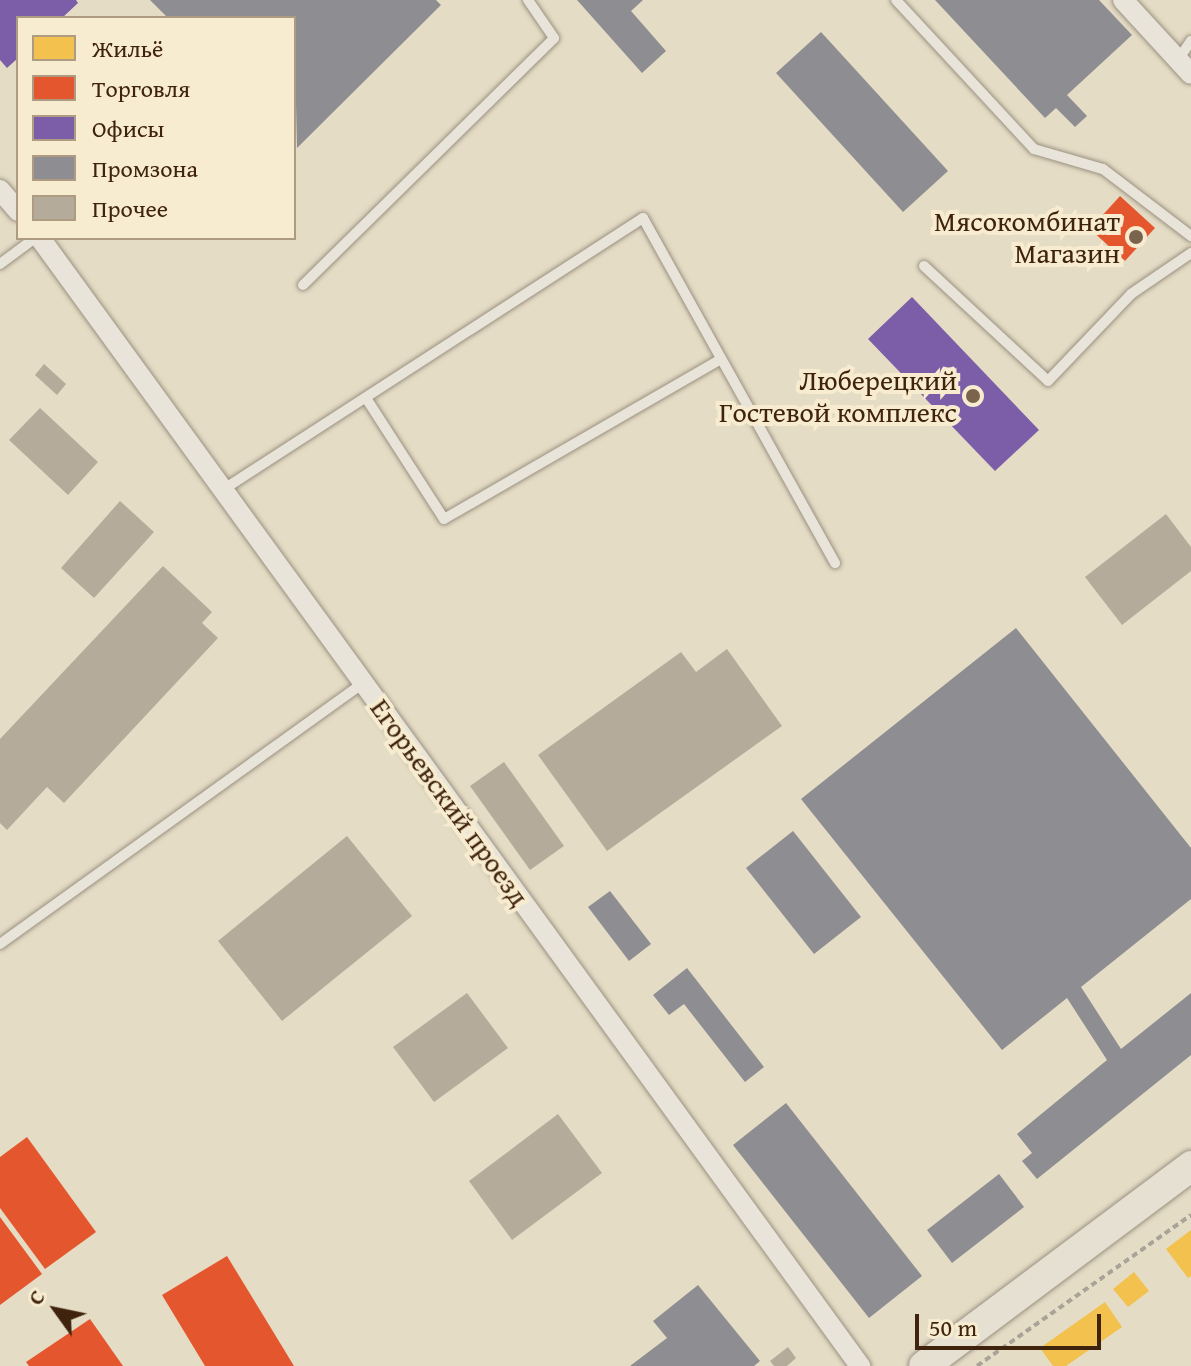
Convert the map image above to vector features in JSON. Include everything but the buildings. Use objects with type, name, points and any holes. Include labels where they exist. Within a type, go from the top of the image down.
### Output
[{"type":"main road","points":[[924,1366],[1191,1166]]},
{"type":"street","points":[[1123,0],[1185,67]]},
{"type":"street","name":"Егорьевский проезд","points":[[38,240],[224,489],[860,1366]]},
{"type":"lane","points":[[303,285],[554,38],[528,0]]},
{"type":"lane","points":[[896,0],[1034,149],[1103,169],[1191,236]]},
{"type":"lane","points":[[1185,67],[1191,41]]},
{"type":"lane","points":[[224,489],[643,218],[835,563]]},
{"type":"lane","points":[[0,264],[34,240]]},
{"type":"lane","points":[[924,266],[1048,381],[1131,294],[1191,253]]},
{"type":"lane","points":[[366,398],[444,519],[721,359]]},
{"type":"lane","points":[[0,944],[363,683]]},
{"type":"path","points":[[977,1366],[1191,1215]]},
{"type":"place","name":"Мясокомбинат Магазин","points":[[1136,237]]},
{"type":"place","name":"Люберецкий Гостевой комплекс","points":[[973,396]]}]
